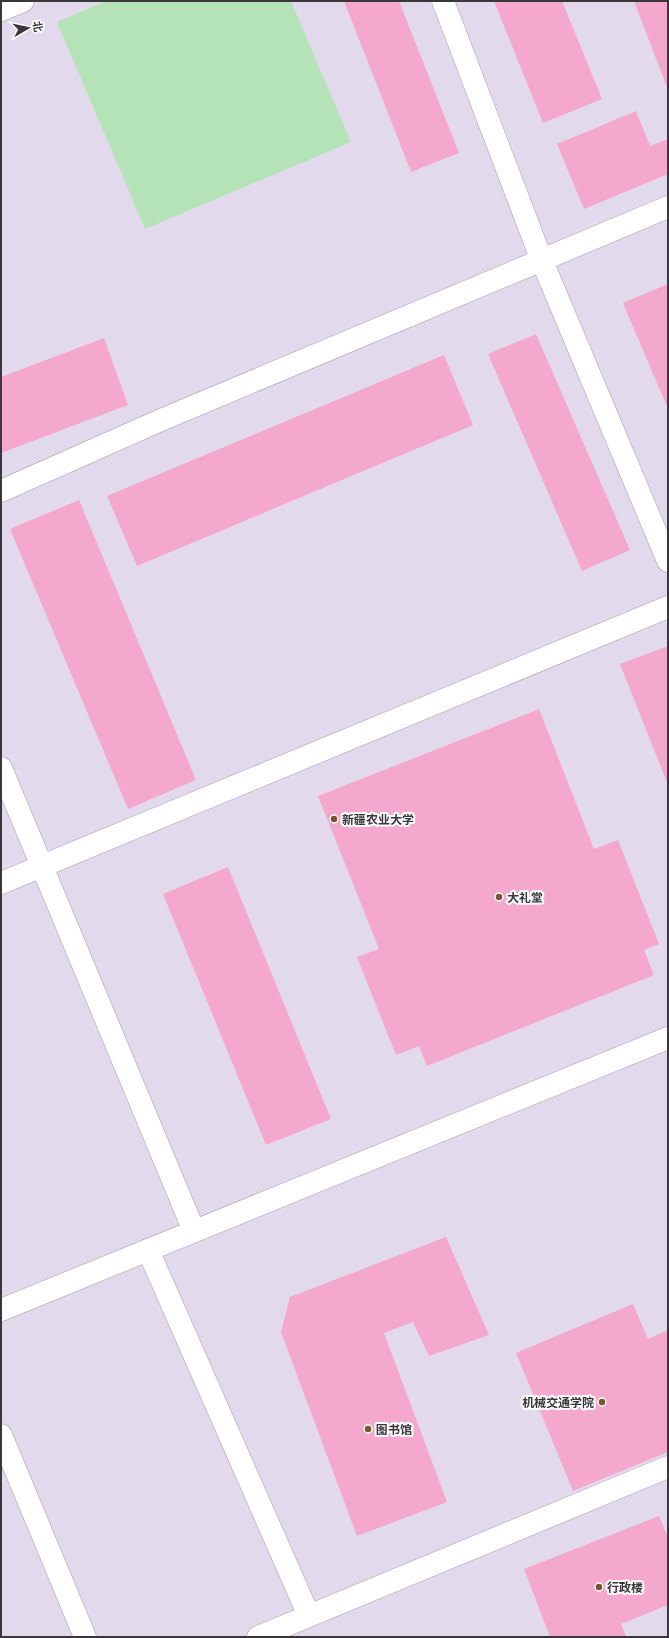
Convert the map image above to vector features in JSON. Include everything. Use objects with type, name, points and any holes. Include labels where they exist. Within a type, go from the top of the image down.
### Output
[{"type":"street","points":[[1,10],[23,1]]},
{"type":"street","points":[[443,1],[542,261],[668,562]]},
{"type":"street","points":[[1,490],[176,414],[668,208]]},
{"type":"street","points":[[1,883],[668,607]]},
{"type":"street","points":[[1,768],[194,1231]]},
{"type":"street","points":[[1,1310],[668,1038]]},
{"type":"street","points":[[148,1250],[308,1616]]},
{"type":"street","points":[[1,1435],[84,1637]]},
{"type":"street","points":[[258,1637],[668,1467]]},
{"type":"shaded area","name":"新疆农业大学","points":[[1,1],[668,1],[668,1637],[1,1637]]},
{"type":"green space","points":[[106,1],[291,1],[351,142],[145,229],[57,22]]},
{"type":"building","points":[[344,1],[399,1],[459,153],[411,172]]},
{"type":"building","points":[[494,1],[562,1],[602,99],[543,123]]},
{"type":"building","points":[[634,1],[668,1],[668,90]]},
{"type":"building","points":[[636,111],[650,146],[668,139],[668,174],[584,209],[557,144]]},
{"type":"building","points":[[668,284],[668,409],[623,303]]},
{"type":"building","points":[[536,334],[630,550],[582,571],[488,354]]},
{"type":"building","points":[[104,338],[128,405],[1,453],[1,377]]},
{"type":"building","points":[[444,355],[473,425],[137,566],[107,496]]},
{"type":"building","points":[[79,500],[196,780],[128,809],[10,529]]},
{"type":"building","points":[[668,646],[668,785],[620,664]]},
{"type":"building","name":"大礼堂","points":[[539,709],[594,849],[618,840],[659,944],[644,950],[654,975],[427,1066],[419,1046],[396,1055],[357,957],[379,949],[318,796]]},
{"type":"building","points":[[228,867],[331,1119],[266,1145],[163,894]]},
{"type":"building","name":"图书馆","points":[[446,1237],[489,1335],[429,1356],[413,1322],[384,1333],[447,1502],[357,1536],[281,1332],[290,1297]]},
{"type":"building","name":"机械交通学院","points":[[633,1304],[648,1339],[668,1330],[668,1452],[573,1491],[516,1353]]},
{"type":"building","name":"行政楼","points":[[659,1516],[668,1538],[668,1605],[621,1624],[626,1637],[550,1637],[524,1569]]},
{"type":"place","name":"新疆农业大学","points":[[334,819]]},
{"type":"place","name":"大礼堂","points":[[499,897]]},
{"type":"place","name":"机械交通学院","points":[[602,1402]]},
{"type":"place","name":"图书馆","points":[[368,1429]]},
{"type":"place","name":"行政楼","points":[[599,1587]]}]
